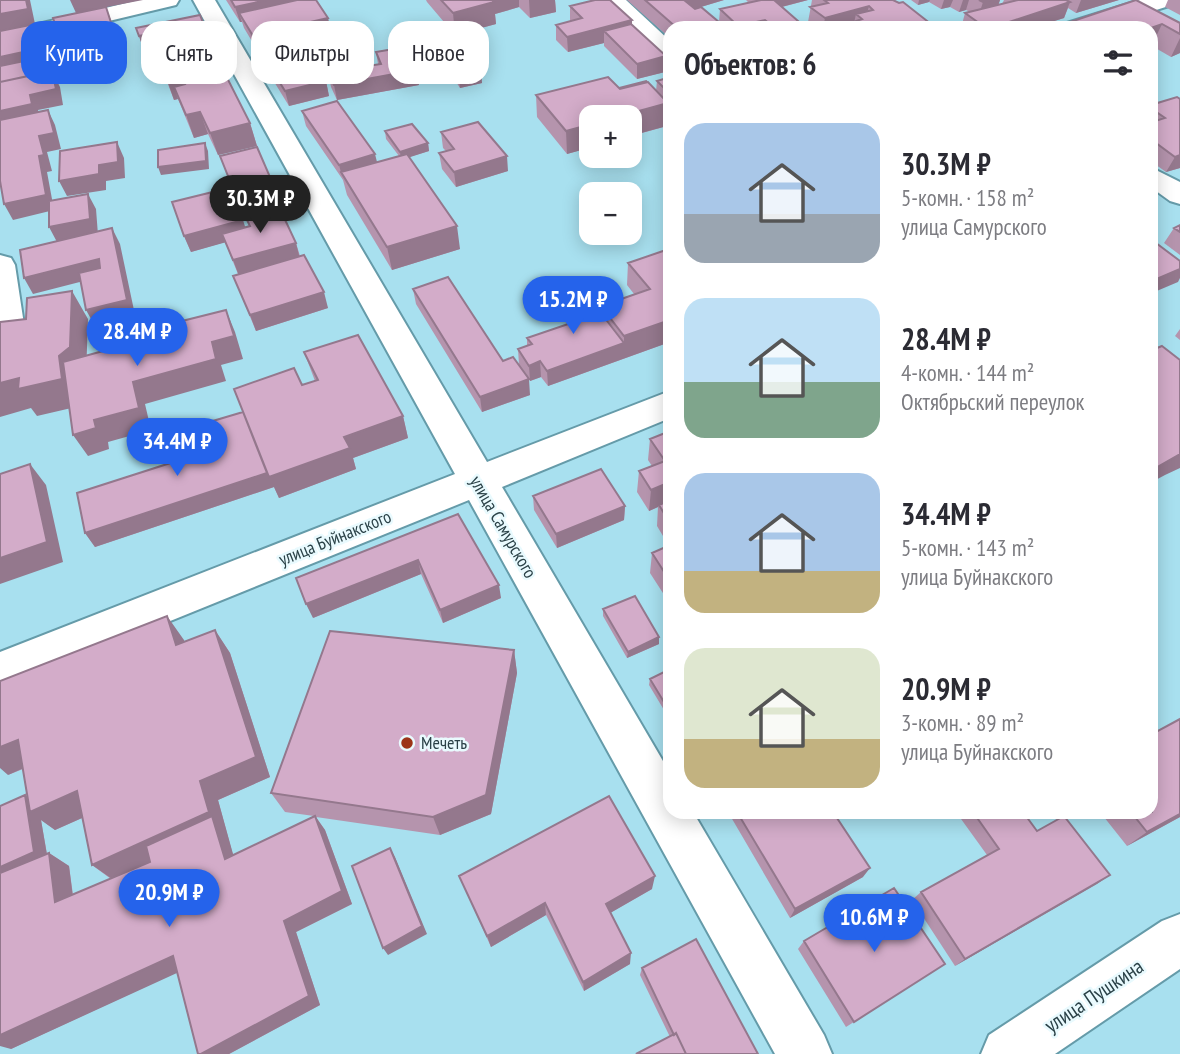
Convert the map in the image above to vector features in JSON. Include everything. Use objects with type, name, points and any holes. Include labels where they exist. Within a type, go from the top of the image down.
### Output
[{"type":"street","points":[[0,40],[168,0]]},
{"type":"street","name":"улица Самурского","points":[[204,0],[663,806]]},
{"type":"street","points":[[613,0],[663,47]]},
{"type":"street","points":[[1097,21],[1164,0]]},
{"type":"street","points":[[1158,180],[1180,195]]},
{"type":"street","points":[[1158,210],[1180,201]]},
{"type":"street","points":[[0,265],[9,331],[0,334]]},
{"type":"street","name":"улица Буйнакского","points":[[0,671],[663,407]]},
{"type":"street","name":"улица Самурского","points":[[670,819],[805,1054]]},
{"type":"street","name":"улица Пушкина","points":[[1008,1054],[1180,939]]},
{"type":"building","points":[[0,0],[26,0],[28,9],[0,14]]},
{"type":"building","points":[[231,0],[267,0],[235,7]]},
{"type":"building","points":[[297,0],[316,0],[328,18],[315,21],[251,21],[251,33],[239,13]]},
{"type":"building","points":[[441,0],[492,0],[494,2],[453,13]]},
{"type":"building","points":[[595,0],[610,0],[632,20],[567,37],[556,25],[582,18],[570,6]]},
{"type":"building","points":[[645,0],[684,0],[695,9],[701,7],[718,21],[669,21]]},
{"type":"building","points":[[761,0],[774,0],[798,21],[733,21],[720,9]]},
{"type":"building","points":[[824,0],[893,0],[903,2],[927,21],[856,21],[862,19],[856,14],[873,10],[869,6],[825,18],[810,7],[828,3]]},
{"type":"building","points":[[1018,0],[1070,2],[1012,21],[976,21],[965,13]]},
{"type":"building","points":[[1136,0],[1180,23],[1180,34],[1162,24],[1158,25],[1158,21],[1073,21]]},
{"type":"building","points":[[106,7],[110,21],[54,21],[53,18]]},
{"type":"building","points":[[200,15],[202,21],[170,21]]},
{"type":"building","points":[[631,24],[663,53],[663,57],[637,64],[604,31]]},
{"type":"building","points":[[21,27],[21,52],[0,57],[0,31]]},
{"type":"building","points":[[388,50],[388,75],[374,78],[374,65],[381,64],[376,52]]},
{"type":"building","points":[[21,62],[21,78],[0,82],[0,66]]},
{"type":"building","points":[[608,77],[620,89],[648,82],[663,98],[663,104],[642,110],[642,105],[579,105],[579,128],[566,131],[536,95]]},
{"type":"building","points":[[21,78],[21,84],[55,84],[56,89],[30,95],[32,104],[0,111],[0,82]]},
{"type":"building","points":[[646,81],[647,82],[619,88]]},
{"type":"building","points":[[185,84],[230,84],[250,123],[210,133],[200,112],[186,115],[174,87]]},
{"type":"building","points":[[281,84],[314,84],[285,91]]},
{"type":"building","points":[[1177,97],[1180,99],[1180,155],[1175,157],[1158,144],[1158,120],[1165,118],[1158,113],[1158,103]]},
{"type":"building","points":[[337,101],[375,154],[339,165],[302,111]]},
{"type":"building","points":[[48,110],[54,133],[39,136],[44,155],[39,156],[46,195],[4,204],[0,181],[0,120]]},
{"type":"building","points":[[478,122],[507,156],[454,172],[439,153],[454,149],[441,132]]},
{"type":"building","points":[[412,124],[428,143],[400,152],[385,131]]},
{"type":"building","points":[[117,142],[118,162],[99,165],[99,174],[59,181],[60,151]]},
{"type":"building","points":[[205,143],[206,161],[158,167],[158,150]]},
{"type":"building","points":[[257,147],[270,177],[232,186],[220,156]]},
{"type":"building","points":[[407,154],[457,226],[387,247],[341,172]]},
{"type":"building","points":[[229,188],[243,220],[184,236],[172,202]]},
{"type":"building","points":[[88,194],[90,219],[49,227],[49,201]]},
{"type":"building","points":[[280,209],[296,243],[233,260],[222,234],[250,226],[246,218]]},
{"type":"building","points":[[112,228],[127,300],[86,310],[79,273],[100,268],[99,259],[24,278],[20,250]]},
{"type":"building","points":[[1158,244],[1180,261],[1180,269],[1158,278]]},
{"type":"building","points":[[663,251],[663,322],[624,336],[601,306],[650,289],[628,263]]},
{"type":"building","points":[[304,255],[324,292],[250,315],[233,276]]},
{"type":"building","points":[[448,277],[503,361],[513,357],[529,379],[480,397],[413,289]]},
{"type":"building","points":[[580,286],[624,343],[547,371],[540,361],[529,366],[518,349],[532,344],[527,338],[583,319],[563,293]]},
{"type":"building","points":[[72,291],[70,347],[59,356],[62,379],[18,389],[19,378],[0,383],[0,322],[26,319],[27,298]]},
{"type":"building","points":[[226,310],[234,336],[212,342],[216,359],[133,382],[139,408],[94,420],[96,428],[73,435],[63,362],[176,331],[174,323]]},
{"type":"building","points":[[358,335],[403,416],[344,437],[350,448],[269,477],[234,389],[294,368],[302,385],[318,380],[304,352]]},
{"type":"building","points":[[1162,346],[1180,360],[1180,454],[1158,467],[1158,348]]},
{"type":"building","points":[[243,412],[267,473],[85,533],[77,493],[214,449],[206,423]]},
{"type":"building","points":[[663,434],[663,458],[650,439]]},
{"type":"building","points":[[663,462],[663,485],[651,490],[639,471]]},
{"type":"building","points":[[30,464],[47,542],[0,558],[0,474]]},
{"type":"building","points":[[601,469],[625,506],[556,534],[533,496]]},
{"type":"building","points":[[458,514],[499,585],[440,610],[418,560],[306,604],[296,578]]},
{"type":"building","points":[[663,548],[663,570],[652,553]]},
{"type":"building","points":[[635,596],[659,637],[628,652],[603,609]]},
{"type":"building","points":[[167,616],[176,645],[215,630],[256,757],[200,781],[209,812],[92,865],[77,791],[30,812],[18,740],[0,747],[0,681]]},
{"type":"building","name":"Мечеть","points":[[330,631],[514,650],[486,795],[433,817],[271,793]]},
{"type":"building","points":[[663,672],[663,700],[650,679]]},
{"type":"building","points":[[1180,719],[1180,814],[1147,832],[1137,819],[1158,819],[1158,731]]},
{"type":"building","points":[[25,795],[34,852],[0,867],[0,806]]},
{"type":"building","points":[[609,796],[655,876],[606,904],[631,953],[583,982],[545,903],[487,936],[459,876]]},
{"type":"building","points":[[212,816],[225,859],[315,816],[342,891],[284,921],[309,996],[198,1054],[173,956],[0,1035],[0,873],[49,853],[55,902],[150,862],[146,846]]},
{"type":"building","points":[[741,819],[838,819],[870,868],[795,909]]},
{"type":"building","points":[[978,819],[1028,819],[1037,831],[1059,819],[1066,819],[1110,875],[965,959],[921,892],[999,849]]},
{"type":"building","points":[[390,848],[422,926],[383,948],[352,866]]},
{"type":"building","points":[[894,888],[945,964],[854,1022],[804,941]]},
{"type":"building","points":[[696,939],[758,1054],[686,1054],[676,1033],[674,1035],[642,968]]},
{"type":"building","points":[[676,1033],[686,1054],[636,1054]]},
{"type":"place","name":"Мечеть","points":[[407,743]]}]
